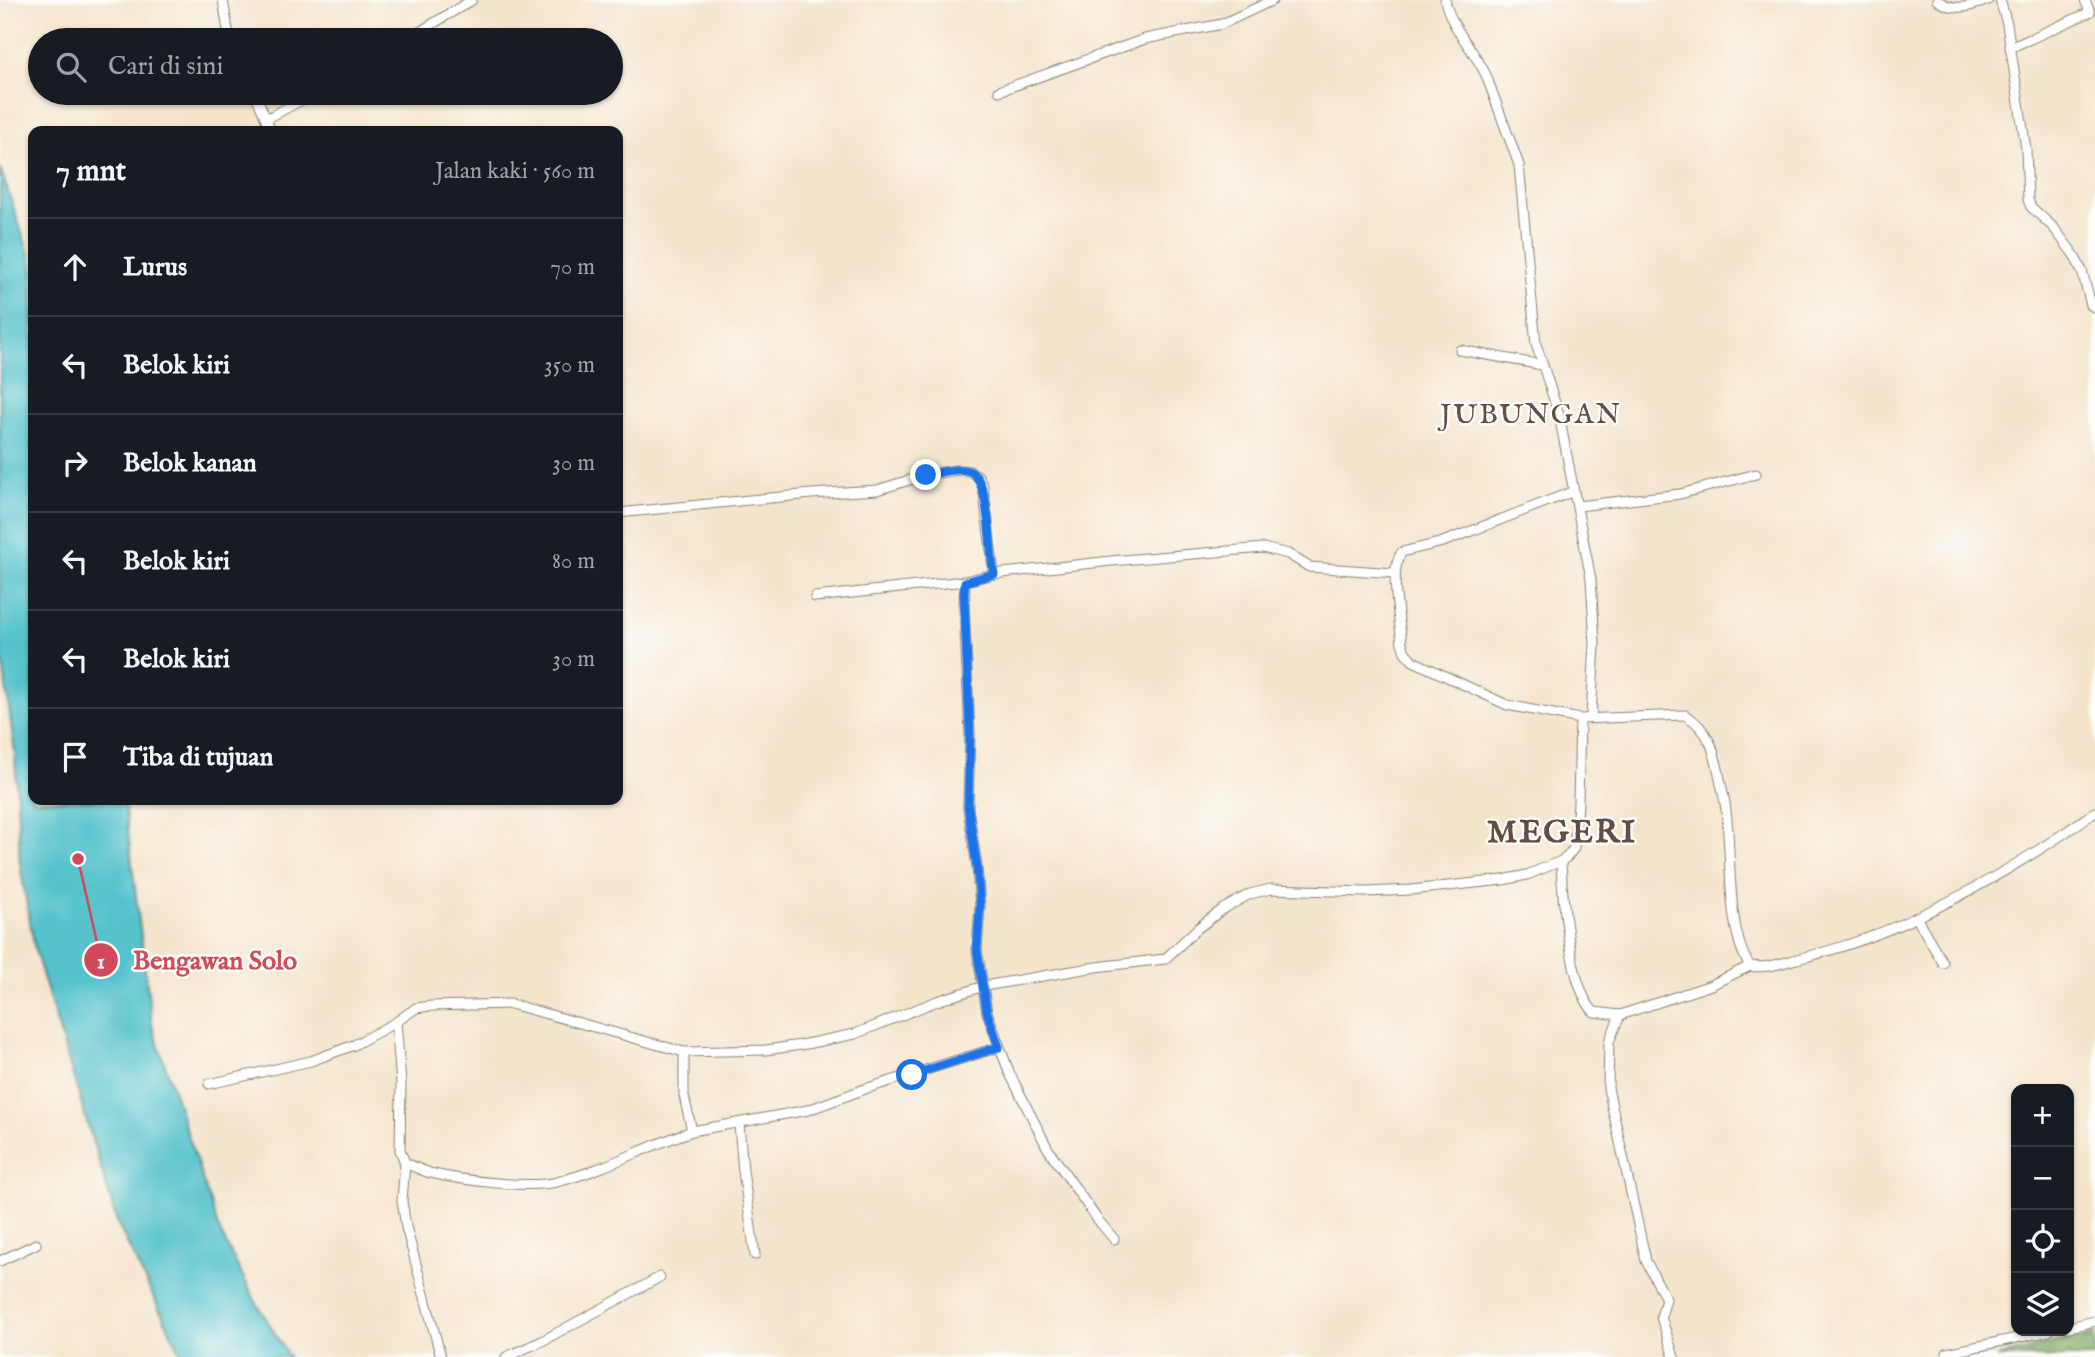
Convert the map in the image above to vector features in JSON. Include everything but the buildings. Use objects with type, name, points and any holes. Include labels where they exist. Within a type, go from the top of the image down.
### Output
[{"type":"street","points":[[223,0],[228,28]]},
{"type":"street","points":[[426,28],[472,0]]},
{"type":"street","points":[[999,91],[1144,39],[1222,24],[1273,0]]},
{"type":"street","points":[[1446,0],[1453,23],[1480,61],[1519,164],[1536,344],[1559,415],[1591,579],[1595,643],[1591,718]]},
{"type":"street","points":[[1937,0],[1956,9],[1988,0]]},
{"type":"street","points":[[2000,0],[2004,10],[2026,149],[2028,200],[2031,207],[2054,229],[2074,254],[2082,271],[2091,305],[2095,308]]},
{"type":"street","points":[[2010,48],[2090,12],[2085,0]]},
{"type":"street","points":[[260,105],[269,126]]},
{"type":"street","points":[[266,119],[292,105]]},
{"type":"street","points":[[1460,351],[1542,365]]},
{"type":"street","points":[[623,513],[811,494],[877,491],[926,475],[957,470],[970,471],[978,476],[983,486],[994,574]]},
{"type":"street","points":[[1578,506],[1680,494],[1756,474]]},
{"type":"street","points":[[1574,491],[1443,542],[1406,550],[1398,556],[1395,573],[1405,652],[1413,661],[1507,705],[1580,719],[1685,715],[1697,721],[1714,752],[1726,810],[1733,902],[1739,941],[1750,966]]},
{"type":"street","points":[[815,597],[965,582],[994,574],[1111,561],[1264,548],[1288,554],[1310,567],[1395,573]]},
{"type":"street","points":[[965,582],[970,734],[968,807],[980,906],[977,950],[987,1012],[1009,1072],[1048,1149],[1114,1239]]},
{"type":"street","points":[[209,1084],[311,1061],[354,1045],[423,1007],[511,1004],[684,1052],[766,1050],[801,1045],[855,1034],[937,1001],[984,986],[1096,967],[1165,959],[1223,909],[1250,894],[1271,889],[1365,892],[1449,887],[1515,878],[1546,869],[1567,857],[1574,848],[1580,719]]},
{"type":"street","points":[[1561,861],[1565,923],[1581,990],[1594,1012],[1620,1015],[1711,985],[1750,966],[1768,966],[1822,954],[1916,917],[2000,873],[2054,841],[2095,812]]},
{"type":"street","points":[[1916,917],[1943,963]]},
{"type":"street","points":[[1620,1015],[1609,1042],[1608,1088],[1646,1261],[1666,1299],[1661,1317],[1674,1357]]},
{"type":"street","points":[[396,1022],[401,1083],[400,1150],[405,1163],[402,1201],[406,1227],[441,1357]]},
{"type":"street","points":[[405,1163],[430,1172],[471,1179],[542,1185],[578,1175],[657,1142],[692,1131],[808,1111],[865,1089],[999,1047]]},
{"type":"street","points":[[684,1052],[684,1096],[692,1131]]},
{"type":"street","points":[[739,1124],[755,1255]]},
{"type":"street","points":[[0,1261],[36,1244]]},
{"type":"street","points":[[506,1357],[660,1277]]},
{"type":"street","points":[[2074,1326],[2095,1321]]},
{"type":"street","points":[[1947,1353],[2026,1336]]},
{"type":"green space","points":[[2095,1333],[2095,1357],[1997,1357]]},
{"type":"water","points":[[0,168],[28,250],[28,805],[125,805],[152,1025],[219,1230],[256,1302],[289,1357],[183,1357],[118,1225],[35,950],[20,865],[15,753],[0,642]]},
{"type":"place","name":"Bengawan Solo","points":[[78,859]]},
{"type":"district","name":"JUBUNGAN","points":[[1531,415]]},
{"type":"district","name":"MEGERI","points":[[1562,833]]},
{"type":"route","points":[[912,1075],[999,1047],[987,1012],[977,950],[980,906],[968,807],[970,734],[964,594],[965,582],[994,574],[985,499],[978,476],[970,471],[957,470],[926,475]]}]
